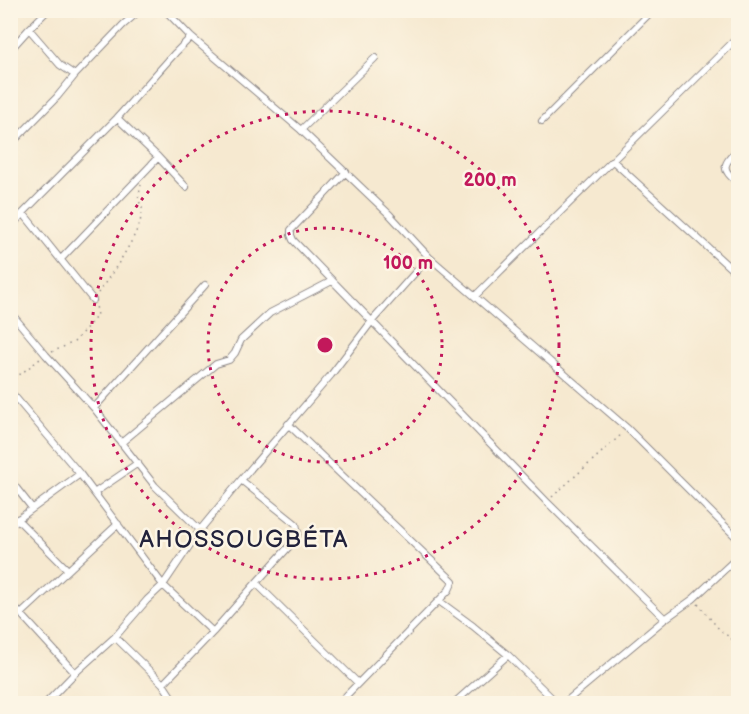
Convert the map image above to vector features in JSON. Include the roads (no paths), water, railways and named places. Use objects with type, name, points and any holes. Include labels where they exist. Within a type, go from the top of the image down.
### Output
[{"type":"street","points":[[10,50],[48,10]]},
{"type":"street","points":[[10,145],[123,25],[140,10]]},
{"type":"street","points":[[165,10],[191,37],[301,130],[346,172],[429,257],[628,429],[738,539]]},
{"type":"street","points":[[542,121],[653,10]]},
{"type":"street","points":[[29,29],[60,65],[75,75]]},
{"type":"street","points":[[10,228],[117,118],[191,37]]},
{"type":"street","points":[[475,296],[738,37]]},
{"type":"street","points":[[301,130],[375,58]]},
{"type":"street","points":[[117,118],[186,187]]},
{"type":"street","points":[[738,149],[725,163],[728,174],[738,183]]},
{"type":"street","points":[[61,259],[158,157]]},
{"type":"street","points":[[613,161],[738,275]]},
{"type":"street","points":[[346,172],[291,230],[293,240],[547,502],[665,619]]},
{"type":"street","points":[[23,213],[93,300]]},
{"type":"street","points":[[45,704],[115,637],[163,585],[200,530],[331,375],[372,321],[429,257]]},
{"type":"street","points":[[121,443],[216,364],[229,360],[241,340],[270,313],[332,281]]},
{"type":"street","points":[[94,408],[205,285]]},
{"type":"street","points":[[10,312],[94,408],[155,486],[200,530]]},
{"type":"street","points":[[10,391],[80,474],[163,585],[213,632]]},
{"type":"street","points":[[288,424],[453,581],[449,590],[439,601],[338,704]]},
{"type":"street","points":[[94,493],[138,463]]},
{"type":"street","points":[[10,525],[80,474]]},
{"type":"street","points":[[10,480],[32,508]]},
{"type":"street","points":[[163,684],[213,632],[294,541],[298,533],[296,524],[241,480]]},
{"type":"street","points":[[17,519],[68,570]]},
{"type":"street","points":[[21,614],[118,524]]},
{"type":"street","points":[[563,704],[665,619],[693,599],[738,557]]},
{"type":"street","points":[[256,583],[358,683]]},
{"type":"street","points":[[439,601],[508,655],[558,704]]},
{"type":"street","points":[[10,604],[75,673]]},
{"type":"street","points":[[115,637],[163,684],[176,704]]},
{"type":"street","points":[[453,704],[508,655]]},
{"type":"district","name":"AHOSSOUGBÉTA","points":[[244,539]]}]
